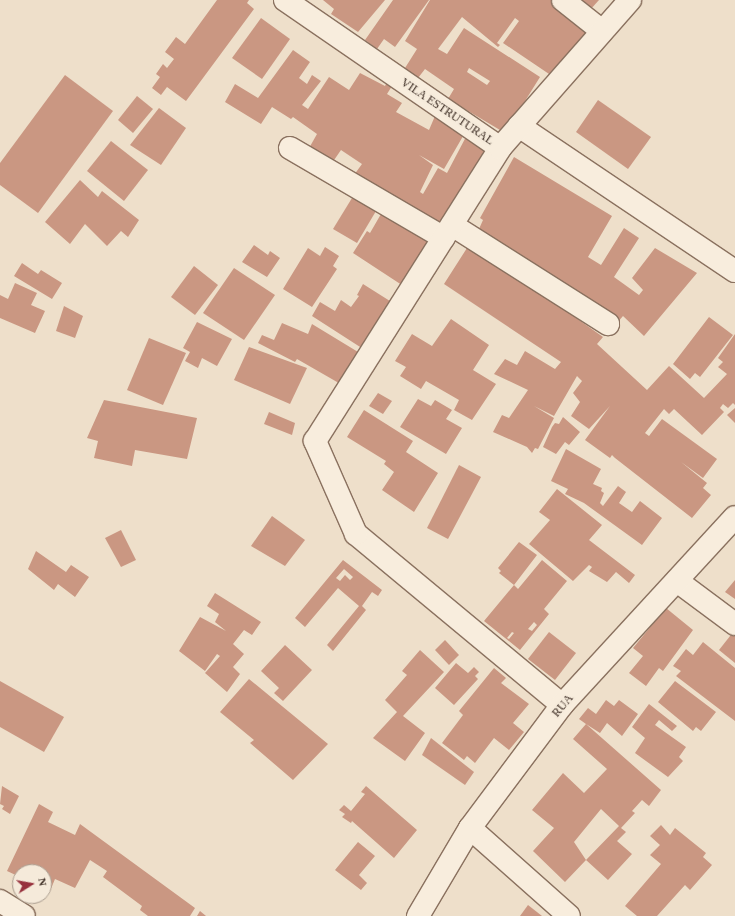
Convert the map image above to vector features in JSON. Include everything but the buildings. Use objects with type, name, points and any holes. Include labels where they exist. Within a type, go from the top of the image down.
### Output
[{"type":"street","name":"VILA ESTRUTURAL","points":[[285,0],[500,148],[630,0]]},
{"type":"street","points":[[563,0],[602,31]]},
{"type":"street","points":[[519,126],[735,271]]},
{"type":"street","points":[[290,148],[448,231],[608,324]]},
{"type":"street","points":[[500,148],[315,441],[356,534],[562,705]]},
{"type":"street","name":"RUA","points":[[418,916],[470,828],[562,705],[735,517]]},
{"type":"street","points":[[677,581],[735,624]]},
{"type":"street","points":[[470,828],[569,916]]},
{"type":"street","points":[[0,901],[24,916]]}]
